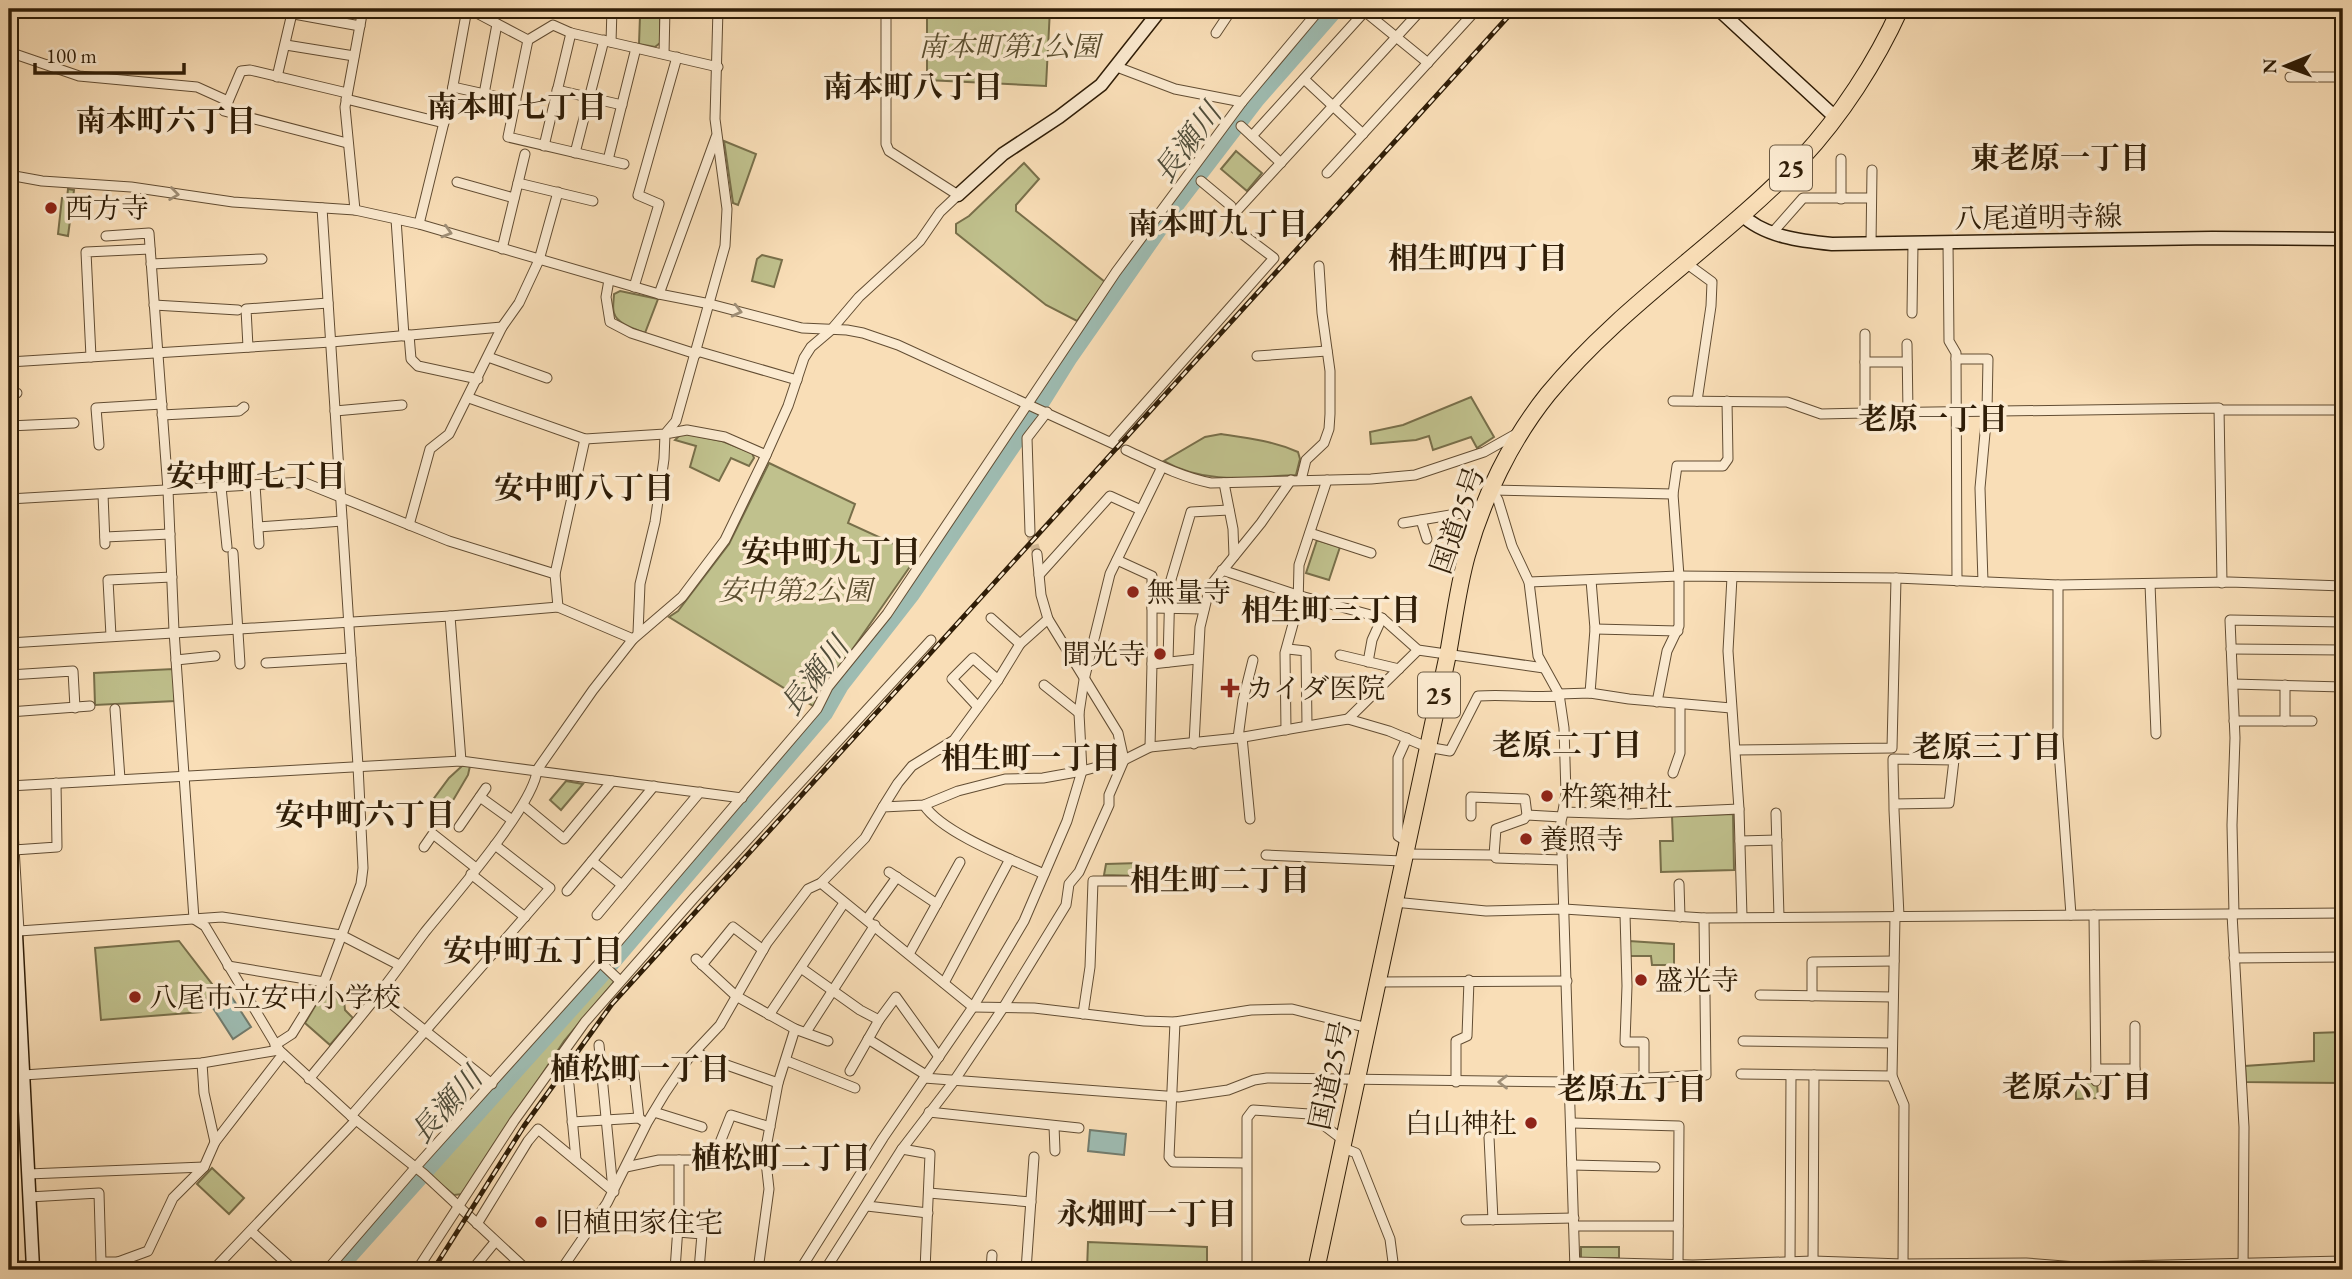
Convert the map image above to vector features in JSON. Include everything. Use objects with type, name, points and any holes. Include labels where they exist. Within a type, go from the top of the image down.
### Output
[{"type":"highway","name":"国道25号","points":[[1316,1270],[1467,555],[1492,490],[1524,429],[1548,394],[1599,339],[1801,159],[1835,117],[1886,39],[1900,9]]},
{"type":"main road","points":[[958,195],[1003,154],[1088,96],[1117,67],[1161,9]]},
{"type":"main road","points":[[1718,9],[1835,117]]},
{"type":"main road","name":"八尾道明寺線","points":[[1741,214],[1747,220],[1773,232],[1808,242],[1913,244],[2212,238],[2343,239]]},
{"type":"main road","points":[[9,1268],[36,1270],[29,1196],[15,933]]},
{"type":"street","points":[[355,210],[347,143],[347,96],[363,9]]},
{"type":"street","points":[[419,224],[453,87],[468,9],[528,40]]},
{"type":"street","points":[[575,153],[607,41],[612,9]]},
{"type":"street","points":[[664,54],[665,9]]},
{"type":"street","points":[[635,636],[640,584],[655,522],[665,434],[676,421],[725,246],[727,209],[715,119],[718,9]]},
{"type":"street","points":[[309,1079],[495,845],[523,805],[537,777],[537,770],[593,690],[635,636],[660,618],[682,597],[725,540],[766,456],[804,358],[811,347],[831,330],[859,297],[920,241],[940,212],[958,195],[889,151],[886,144],[886,9]]},
{"type":"street","points":[[1216,33],[1232,9]]},
{"type":"street","points":[[327,1270],[419,1171],[492,1084],[604,965],[817,709],[828,687],[887,614],[980,478],[1116,271],[1242,102],[1320,9]]},
{"type":"street","points":[[1232,216],[1422,9]]},
{"type":"street","points":[[1327,173],[1477,9]]},
{"type":"street","points":[[1252,136],[1364,10],[1428,62]]},
{"type":"street","points":[[277,77],[293,12],[360,26]]},
{"type":"street","points":[[484,94],[497,24]]},
{"type":"street","points":[[624,164],[508,137],[528,40],[553,25],[571,33],[718,67]]},
{"type":"street","points":[[544,146],[571,33]]},
{"type":"street","points":[[286,45],[354,57]]},
{"type":"street","points":[[608,160],[636,48]]},
{"type":"street","points":[[9,52],[79,76],[197,87],[228,101]]},
{"type":"street","points":[[635,287],[659,204],[638,195],[677,57]]},
{"type":"street","points":[[1117,67],[1175,89],[1242,102]]},
{"type":"street","points":[[347,143],[224,111],[241,71],[250,70],[444,123]]},
{"type":"street","points":[[2290,77],[2343,77]]},
{"type":"street","points":[[1304,79],[1363,134]]},
{"type":"street","points":[[453,87],[516,100]]},
{"type":"street","points":[[557,90],[622,105]]},
{"type":"street","points":[[1241,126],[1281,163]]},
{"type":"street","points":[[659,294],[717,136]]},
{"type":"street","points":[[502,249],[525,154]]},
{"type":"street","points":[[1841,159],[1841,199]]},
{"type":"street","points":[[1871,244],[1872,170]]},
{"type":"street","points":[[9,175],[42,181],[131,187],[233,202],[355,210],[419,224],[659,294],[802,328],[863,333],[898,345],[1113,444],[1274,258],[1233,227],[1231,206],[1201,181]]},
{"type":"street","points":[[457,182],[514,198]]},
{"type":"street","points":[[518,183],[593,201]]},
{"type":"street","points":[[409,525],[430,449],[449,434],[502,327],[519,303],[539,260],[558,192]]},
{"type":"street","points":[[1773,232],[1803,198],[1871,198]]},
{"type":"street","points":[[29,1196],[99,1193],[101,1262],[118,1266],[148,1251],[173,1198],[204,1167],[215,1142],[292,1034],[324,982],[361,884],[363,867],[358,765],[322,208]]},
{"type":"street","points":[[396,219],[411,359],[418,366],[478,379]]},
{"type":"street","points":[[106,236],[149,233],[168,490],[174,631],[194,919]]},
{"type":"street","points":[[1948,243],[1949,341],[1956,353],[1957,581]]},
{"type":"street","points":[[1912,313],[1913,244]]},
{"type":"street","points":[[91,357],[86,252],[150,249]]},
{"type":"street","points":[[151,264],[262,259]]},
{"type":"street","points":[[1686,263],[1712,282],[1697,401]]},
{"type":"street","points":[[1194,744],[1199,627],[1210,586],[1296,480],[1306,460],[1324,443],[1329,429],[1330,371],[1319,266]]},
{"type":"street","points":[[609,280],[607,297],[610,322],[631,333],[797,380]]},
{"type":"street","points":[[248,347],[246,309],[328,303]]},
{"type":"street","points":[[154,305],[238,310]]},
{"type":"street","points":[[9,362],[331,342],[502,327]]},
{"type":"street","points":[[1865,334],[1865,413]]},
{"type":"street","points":[[1907,344],[1908,412]]},
{"type":"street","points":[[1257,356],[1327,351]]},
{"type":"street","points":[[488,357],[547,378]]},
{"type":"street","points":[[1956,359],[1988,359],[1987,411],[1980,488],[1983,582]]},
{"type":"street","points":[[1865,362],[1907,362]]},
{"type":"street","points":[[469,398],[585,439],[687,430],[725,437],[766,456]]},
{"type":"street","points":[[1673,401],[1787,402],[1821,414],[2343,410]]},
{"type":"street","points":[[1657,702],[1667,651],[1678,631],[1679,576],[1673,494],[1677,466],[1723,466],[1728,459],[1727,401]]},
{"type":"street","points":[[99,445],[96,408],[162,404]]},
{"type":"street","points":[[335,411],[402,405]]},
{"type":"street","points":[[162,415],[239,411],[244,407]]},
{"type":"street","points":[[2219,410],[2222,583]]},
{"type":"street","points":[[1030,532],[1027,438],[1044,411]]},
{"type":"street","points":[[9,426],[74,423]]},
{"type":"street","points":[[1126,450],[1196,480],[1224,483],[1371,480],[1415,475],[1484,452],[1524,429]]},
{"type":"street","points":[[558,607],[555,574],[585,439]]},
{"type":"street","points":[[800,1270],[869,1160],[973,1007],[1024,921],[1067,821],[1082,771],[1079,713],[1084,680],[1110,574],[1162,467]]},
{"type":"street","points":[[1286,730],[1285,653],[1298,606],[1299,565],[1327,480]]},
{"type":"street","points":[[9,499],[303,482],[449,541],[555,574]]},
{"type":"street","points":[[1224,483],[1233,529],[1234,556]]},
{"type":"street","points":[[255,485],[258,544]]},
{"type":"street","points":[[221,487],[239,627],[240,664]]},
{"type":"street","points":[[1673,494],[1492,490],[1512,546],[1530,582],[1538,656],[1560,695],[1564,728],[1566,794],[1562,815],[1562,860],[1575,1266],[1678,1264],[1755,1267],[1813,1261],[1900,1266],[2026,1263],[2077,1267],[2243,1267],[2343,1261]]},
{"type":"street","points":[[103,494],[105,540],[170,534]]},
{"type":"street","points":[[1040,575],[1110,496],[1141,510]]},
{"type":"street","points":[[1168,662],[1170,583],[1191,512],[1229,510]]},
{"type":"street","points":[[1403,523],[1462,513],[1481,514]]},
{"type":"street","points":[[1421,520],[1427,539]]},
{"type":"street","points":[[258,527],[342,521]]},
{"type":"street","points":[[1310,533],[1371,553]]},
{"type":"street","points":[[825,1270],[902,1149],[954,1082],[1003,1008],[1066,905],[1069,884],[1109,805],[1109,795],[1124,760],[1118,733],[1048,619],[1041,595],[1037,554]]},
{"type":"street","points":[[1117,560],[1170,583]]},
{"type":"street","points":[[1222,570],[1297,595],[1382,618],[1418,650],[1544,668]]},
{"type":"street","points":[[1150,747],[1152,576]]},
{"type":"street","points":[[1530,582],[1679,576],[1896,578],[2058,585],[2222,583],[2343,586]]},
{"type":"street","points":[[111,636],[108,580],[172,577]]},
{"type":"street","points":[[1732,577],[1728,651],[1736,750],[1742,917]]},
{"type":"street","points":[[1736,750],[1892,748],[1896,578]]},
{"type":"street","points":[[1590,693],[1595,629],[1591,580]]},
{"type":"street","points":[[2150,584],[2155,734]]},
{"type":"street","points":[[2058,585],[2058,737],[2071,915]]},
{"type":"street","points":[[9,643],[558,607],[635,636]]},
{"type":"street","points":[[1152,608],[1204,609]]},
{"type":"street","points":[[450,616],[461,761]]},
{"type":"street","points":[[991,618],[1020,645]]},
{"type":"street","points":[[1368,662],[1372,640],[1382,618]]},
{"type":"street","points":[[561,1270],[614,1192],[643,1121],[654,1112],[696,1051],[720,1024],[763,950],[808,890],[821,883],[865,838],[898,783],[912,766],[954,740],[1020,645],[1048,619]]},
{"type":"street","points":[[2243,1267],[2244,1127],[2234,958],[2234,721],[2230,620],[2343,622]]},
{"type":"street","points":[[1595,629],[1678,631]]},
{"type":"street","points":[[417,1270],[551,1067],[585,1022],[930,640]]},
{"type":"street","points":[[1288,649],[1306,651],[1307,725]]},
{"type":"street","points":[[2231,649],[2343,650]]},
{"type":"street","points":[[1348,719],[1418,650]]},
{"type":"street","points":[[1340,655],[1399,669]]},
{"type":"street","points":[[176,660],[215,656]]},
{"type":"street","points":[[266,663],[351,658]]},
{"type":"street","points":[[978,707],[952,680],[973,658],[998,680]]},
{"type":"street","points":[[1152,664],[1197,659]]},
{"type":"street","points":[[1250,819],[1240,738],[1243,700],[1253,660]]},
{"type":"street","points":[[9,675],[74,671],[75,708]]},
{"type":"street","points":[[2233,684],[2343,687]]},
{"type":"street","points":[[1044,685],[1079,713]]},
{"type":"street","points":[[2285,721],[2286,685]]},
{"type":"street","points":[[883,807],[924,805],[958,791],[1005,779],[1043,778],[1082,771],[1124,760],[1150,747],[1240,738],[1348,719],[1427,747],[1451,751],[1478,696],[1499,694],[1530,698],[1590,693],[1731,708]]},
{"type":"street","points":[[1673,773],[1680,753],[1680,704]]},
{"type":"street","points":[[9,712],[90,706]]},
{"type":"street","points":[[115,709],[120,779]]},
{"type":"street","points":[[2234,721],[2312,721]]},
{"type":"street","points":[[1404,852],[1398,836],[1398,758],[1407,738]]},
{"type":"street","points":[[1894,804],[1949,803],[1954,760],[1893,760],[1894,804],[1897,916],[1892,1076],[1904,1105],[1900,1266]]},
{"type":"street","points":[[10,786],[461,761],[742,798]]},
{"type":"street","points":[[9,764],[15,933],[222,917],[341,935],[399,965]]},
{"type":"street","points":[[523,805],[564,839],[612,781]]},
{"type":"street","points":[[13,855],[57,847],[56,783]]},
{"type":"street","points":[[567,891],[654,786]]},
{"type":"street","points":[[459,827],[483,792],[512,820]]},
{"type":"street","points":[[597,915],[700,792]]},
{"type":"street","points":[[1471,816],[1471,797],[1525,799],[1527,815]]},
{"type":"street","points":[[924,805],[930,814],[970,839],[1044,874]]},
{"type":"street","points":[[1494,855],[1496,829],[1524,819],[1527,815],[1739,809]]},
{"type":"street","points":[[1776,813],[1779,917]]},
{"type":"street","points":[[424,847],[433,834],[525,917]]},
{"type":"street","points":[[1740,841],[1777,840]]},
{"type":"street","points":[[214,1270],[354,1118],[426,1030],[550,888],[495,845]]},
{"type":"street","points":[[1266,855],[1404,852],[1562,860]]},
{"type":"street","points":[[944,983],[1010,859]]},
{"type":"street","points":[[592,861],[622,885]]},
{"type":"street","points":[[909,954],[960,862]]},
{"type":"street","points":[[806,1032],[871,922],[893,875],[937,904]]},
{"type":"street","points":[[1075,876],[1093,881],[1146,881]]},
{"type":"street","points":[[1083,1014],[1090,967],[1093,881]]},
{"type":"street","points":[[821,883],[973,1007],[1034,1008],[1175,1022],[1251,1010],[1292,1009],[1368,1028]]},
{"type":"street","points":[[1679,884],[1680,917]]},
{"type":"street","points":[[1394,902],[1486,911],[1564,909],[1704,918],[2343,913]]},
{"type":"street","points":[[769,1015],[844,903]]},
{"type":"street","points":[[1625,914],[1625,1042],[1644,1042],[1644,1078]]},
{"type":"street","points":[[2094,915],[2096,1081]]},
{"type":"street","points":[[868,1039],[925,1077],[954,1082],[1171,1097],[1198,1096],[1267,1078],[1571,1082],[1706,1075],[1704,918]]},
{"type":"street","points":[[194,919],[205,926],[279,1050],[354,1118],[419,1171],[527,1270]]},
{"type":"street","points":[[763,950],[733,927],[699,962],[736,996],[795,1029],[828,1041]]},
{"type":"street","points":[[2234,958],[2343,957]]},
{"type":"street","points":[[1812,996],[1812,962],[1894,961]]},
{"type":"street","points":[[604,965],[620,981]]},
{"type":"street","points":[[228,966],[324,982]]},
{"type":"street","points":[[800,968],[879,1020]]},
{"type":"street","points":[[1457,1082],[1456,1041],[1467,1036],[1469,980]]},
{"type":"street","points":[[1376,982],[1567,981]]},
{"type":"street","points":[[379,994],[492,1084]]},
{"type":"street","points":[[1760,995],[1894,997]]},
{"type":"street","points":[[850,1071],[879,1020],[896,997],[939,1057]]},
{"type":"street","points":[[1175,1022],[1169,1157],[1173,1162],[1246,1163]]},
{"type":"street","points":[[2135,1026],[2135,1091]]},
{"type":"street","points":[[758,1270],[769,1189],[765,1153],[778,1083],[795,1029]]},
{"type":"street","points":[[1742,1041],[1892,1043]]},
{"type":"street","points":[[600,1045],[614,1192]]},
{"type":"street","points":[[9,1076],[202,1063],[279,1050]]},
{"type":"street","points":[[696,1051],[704,1057],[778,1083]]},
{"type":"street","points":[[787,1061],[855,1088]]},
{"type":"street","points":[[202,1063],[204,1093],[215,1142]]},
{"type":"street","points":[[2096,1069],[2135,1069]]},
{"type":"street","points":[[602,1076],[634,1073],[643,1121]]},
{"type":"street","points":[[1741,1074],[1892,1076]]},
{"type":"street","points":[[1790,1262],[1791,1075]]},
{"type":"street","points":[[1813,1261],[1814,1075]]},
{"type":"street","points":[[569,1085],[576,1160]]},
{"type":"street","points":[[1247,1270],[1247,1118],[1252,1111],[1309,1114],[1356,1153],[1390,1239],[1394,1270]]},
{"type":"street","points":[[654,1112],[702,1127]]},
{"type":"street","points":[[929,1112],[1079,1128]]},
{"type":"street","points":[[713,1160],[731,1115],[770,1127]]},
{"type":"street","points":[[572,1122],[643,1121]]},
{"type":"street","points":[[1572,1123],[1679,1126],[1678,1264]]},
{"type":"street","points":[[1054,1126],[1055,1150]]},
{"type":"street","points":[[477,1224],[538,1129],[614,1192]]},
{"type":"street","points":[[1489,1137],[1493,1220]]},
{"type":"street","points":[[902,1149],[930,1154],[925,1270]]},
{"type":"street","points":[[626,1167],[659,1160],[713,1160],[765,1153]]},
{"type":"street","points":[[1026,1270],[1034,1157]]},
{"type":"street","points":[[675,1270],[679,1160]]},
{"type":"street","points":[[1572,1165],[1655,1167]]},
{"type":"street","points":[[28,1174],[204,1167]]},
{"type":"street","points":[[929,1194],[1031,1202]]},
{"type":"street","points":[[867,1206],[928,1213]]},
{"type":"street","points":[[1466,1220],[1678,1226]]},
{"type":"street","points":[[251,1231],[293,1270]]},
{"type":"street","points":[[678,1232],[702,1234],[699,1270]]},
{"type":"street","points":[[472,1270],[495,1242]]},
{"type":"street","points":[[991,1270],[992,1255]]},
{"type":"green space","name":"南本町第1公園","points":[[927,9],[1050,9],[1046,86],[927,80]]},
{"type":"green space","points":[[640,16],[660,16],[660,43],[655,47],[639,44]]},
{"type":"green space","points":[[724,141],[756,154],[738,205],[733,203]]},
{"type":"green space","points":[[1236,151],[1262,173],[1247,191],[1221,169]]},
{"type":"green space","points":[[1024,163],[1039,179],[1016,205],[1016,211],[1105,282],[1077,321],[1046,305],[956,233],[956,224],[969,216]]},
{"type":"green space","points":[[68,189],[74,190],[68,236],[58,234],[62,198],[67,198]]},
{"type":"green space","points":[[762,255],[782,260],[774,287],[752,281],[757,259]]},
{"type":"green space","points":[[620,291],[658,299],[645,333],[627,326],[616,317],[613,309],[614,294]]},
{"type":"green space","points":[[1471,397],[1494,437],[1477,448],[1471,437],[1433,450],[1429,436],[1416,440],[1371,444],[1370,432],[1403,425]]},
{"type":"green space","points":[[682,433],[722,441],[752,453],[754,458],[749,466],[731,458],[719,481],[690,467],[696,446],[675,440]]},
{"type":"green space","points":[[1221,434],[1270,443],[1298,452],[1300,459],[1296,475],[1212,477],[1180,469],[1164,461],[1205,437]]},
{"type":"green space","name":"安中第2公園","points":[[769,463],[855,504],[848,523],[918,555],[813,706],[669,617],[678,611],[729,544]]},
{"type":"green space","points":[[1317,540],[1340,547],[1329,580],[1306,573]]},
{"type":"green space","points":[[173,669],[175,701],[95,705],[94,673]]},
{"type":"green space","points":[[462,766],[470,766],[468,775],[445,814],[429,805],[449,778]]},
{"type":"green space","points":[[566,781],[583,784],[561,810],[550,800]]},
{"type":"green space","points":[[1733,814],[1734,870],[1661,872],[1660,841],[1673,841],[1672,816]]},
{"type":"green space","points":[[1139,863],[1140,876],[1104,875],[1106,864]]},
{"type":"green space","points":[[179,941],[212,984],[201,1012],[101,1020],[95,948]]},
{"type":"green space","points":[[1629,941],[1674,944],[1674,965],[1652,965],[1651,956],[1629,956]]},
{"type":"green space","points":[[606,973],[614,982],[564,1041],[463,1194],[454,1195],[426,1172]]},
{"type":"green space","points":[[324,991],[344,1000],[345,1010],[353,1018],[330,1045],[305,1023]]},
{"type":"green space","points":[[2343,1032],[2343,1083],[2246,1082],[2245,1066],[2314,1061],[2314,1033]]},
{"type":"green space","points":[[2097,1082],[2098,1098],[2076,1099],[2076,1083]]},
{"type":"green space","points":[[212,1168],[244,1198],[229,1214],[197,1184]]},
{"type":"green space","points":[[1088,1242],[1207,1247],[1207,1270],[1087,1270]]},
{"type":"green space","points":[[1581,1247],[1619,1247],[1619,1258],[1581,1258]]},
{"type":"water","points":[[231,996],[251,1027],[233,1039],[213,1008]]},
{"type":"water","points":[[1090,1130],[1126,1134],[1124,1155],[1088,1151]]},
{"type":"waterway","name":"長瀬川","points":[[336,1270],[603,972],[824,713],[840,685],[911,594],[1069,357],[1175,205],[1256,99],[1335,9]]},
{"type":"tunnel","points":[[1030,532],[1037,554]]},
{"type":"railway","points":[[433,1270],[524,1126],[612,1004],[1515,9]]},
{"type":"place","name":"西方寺","points":[[51,208]]},
{"type":"place","name":"無量寺","points":[[1133,592]]},
{"type":"place","name":"聞光寺","points":[[1160,654]]},
{"type":"place","name":"カイダ医院","points":[[1230,688]]},
{"type":"place","name":"杵築神社","points":[[1547,796]]},
{"type":"place","name":"養照寺","points":[[1526,839]]},
{"type":"place","name":"盛光寺","points":[[1641,980]]},
{"type":"place","name":"八尾市立安中小学校","points":[[135,997]]},
{"type":"place","name":"白山神社","points":[[1531,1123]]},
{"type":"place","name":"旧植田家住宅","points":[[541,1222]]},
{"type":"district","name":"南本町八丁目","points":[[913,86]]},
{"type":"district","name":"南本町七丁目","points":[[517,106]]},
{"type":"district","name":"南本町六丁目","points":[[166,120]]},
{"type":"district","name":"東老原一丁目","points":[[2060,157]]},
{"type":"district","name":"南本町九丁目","points":[[1218,223]]},
{"type":"district","name":"相生町四丁目","points":[[1478,257]]},
{"type":"district","name":"老原一丁目","points":[[1933,418]]},
{"type":"district","name":"安中町七丁目","points":[[256,475]]},
{"type":"district","name":"安中町八丁目","points":[[584,487]]},
{"type":"district","name":"安中町九丁目","points":[[831,551]]},
{"type":"district","name":"相生町三丁目","points":[[1331,609]]},
{"type":"district","name":"老原二丁目","points":[[1567,744]]},
{"type":"district","name":"老原三丁目","points":[[1987,746]]},
{"type":"district","name":"相生町一丁目","points":[[1031,757]]},
{"type":"district","name":"安中町六丁目","points":[[365,814]]},
{"type":"district","name":"相生町二丁目","points":[[1220,879]]},
{"type":"district","name":"安中町五丁目","points":[[533,950]]},
{"type":"district","name":"植松町一丁目","points":[[640,1068]]},
{"type":"district","name":"老原六丁目","points":[[2077,1086]]},
{"type":"district","name":"老原五丁目","points":[[1632,1088]]},
{"type":"district","name":"植松町二丁目","points":[[781,1157]]},
{"type":"district","name":"永畑町一丁目","points":[[1147,1213]]}]
